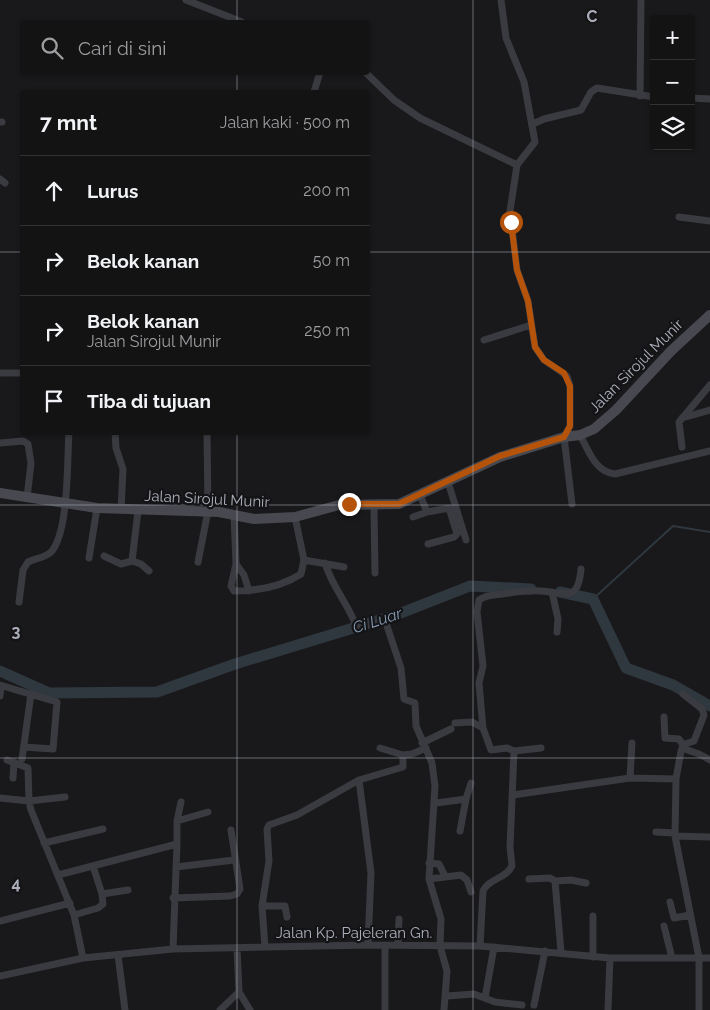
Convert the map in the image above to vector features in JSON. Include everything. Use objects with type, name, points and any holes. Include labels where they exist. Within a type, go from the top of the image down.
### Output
[{"type":"street","points":[[186,0],[237,20]]},
{"type":"street","points":[[501,0],[506,38],[524,82],[533,124],[533,147],[517,165],[510,211],[517,270],[528,301],[537,351],[544,360],[564,373],[570,386],[570,426],[564,437],[572,504]]},
{"type":"street","points":[[640,96],[641,0]]},
{"type":"street","points":[[315,90],[319,75]]},
{"type":"street","points":[[368,75],[394,100],[420,118],[517,165]]},
{"type":"street","points":[[533,124],[544,119],[581,110],[592,92],[597,88],[650,97]]},
{"type":"street","points":[[695,98],[710,99]]},
{"type":"street","points":[[679,217],[710,220]]},
{"type":"street","name":"Jalan Sirojul Munir","points":[[0,493],[97,508],[138,511],[208,511],[254,519],[295,517],[339,505],[374,506],[399,504],[420,496],[500,456],[564,437],[580,435],[594,429],[616,410],[671,351],[710,315]]},
{"type":"street","points":[[484,340],[531,325]]},
{"type":"street","points":[[0,373],[20,373]]},
{"type":"street","points":[[682,447],[678,425],[681,418],[710,384]]},
{"type":"street","points":[[697,400],[700,413]]},
{"type":"street","points":[[681,418],[710,410]]},
{"type":"street","points":[[18,602],[24,570],[28,562],[45,557],[51,551],[65,504],[69,435]]},
{"type":"street","points":[[116,435],[115,446],[123,468],[121,510]]},
{"type":"street","points":[[198,562],[208,511],[207,435]]},
{"type":"street","points":[[580,435],[595,463],[602,471],[615,474],[710,451]]},
{"type":"street","points":[[0,443],[23,441],[28,444],[31,463],[27,498]]},
{"type":"street","points":[[448,482],[466,540]]},
{"type":"street","points":[[420,496],[428,512]]},
{"type":"street","points":[[374,506],[375,573]]},
{"type":"street","points":[[89,558],[97,508]]},
{"type":"street","points":[[413,518],[428,512],[449,508],[457,534],[454,537],[428,544]]},
{"type":"street","points":[[132,561],[138,511]]},
{"type":"street","points":[[234,515],[236,564],[231,588],[234,591],[249,591],[274,586],[298,576],[303,571],[304,560],[295,517]]},
{"type":"street","points":[[104,556],[121,564],[132,561],[141,564],[149,570]]},
{"type":"street","points":[[304,560],[344,567]]},
{"type":"street","points":[[236,564],[244,575],[249,591]]},
{"type":"street","points":[[325,564],[329,577],[352,614],[358,628],[386,620],[401,668],[404,699],[415,703],[416,724],[434,774],[436,803],[429,879],[441,919],[440,946],[447,971],[447,996],[444,1010]]},
{"type":"street","points":[[542,748],[514,751],[507,748],[491,750],[483,728],[479,683],[483,666],[477,612],[479,600],[485,596],[516,591],[570,594],[580,584],[581,569]]},
{"type":"street","points":[[552,592],[557,614],[557,632]]},
{"type":"street","points":[[0,696],[1,686],[57,702],[53,749],[24,747]]},
{"type":"street","points":[[22,759],[31,694]]},
{"type":"street","points":[[683,694],[702,708],[704,715],[694,741],[683,747]]},
{"type":"street","points":[[664,717],[665,738],[679,739],[683,747],[676,779],[675,834],[698,958],[699,1010]]},
{"type":"street","points":[[380,748],[403,755],[412,754],[453,726],[472,722],[483,728]]},
{"type":"street","points":[[630,778],[632,743]]},
{"type":"street","points":[[683,747],[710,760]]},
{"type":"street","points":[[480,946],[483,891],[494,880],[506,874],[512,866],[510,847],[514,751]]},
{"type":"street","points":[[265,947],[262,906],[269,861],[267,829],[269,825],[297,815],[359,780],[403,767],[403,755]]},
{"type":"street","points":[[12,778],[11,761],[26,765],[29,769],[29,801],[44,843],[70,903],[83,958]]},
{"type":"street","points":[[513,796],[630,778],[676,779]]},
{"type":"street","points":[[359,780],[371,873],[368,945]]},
{"type":"street","points":[[460,831],[471,783]]},
{"type":"street","points":[[0,798],[29,801],[65,797]]},
{"type":"street","points":[[436,803],[466,799]]},
{"type":"street","points":[[173,949],[173,898],[177,821],[181,802]]},
{"type":"street","points":[[177,821],[208,812]]},
{"type":"street","points":[[44,843],[103,829]]},
{"type":"street","points":[[173,898],[235,895],[240,889],[234,860],[231,830]]},
{"type":"street","points":[[656,832],[710,837]]},
{"type":"street","points":[[58,875],[177,844]]},
{"type":"street","points":[[176,867],[234,860]]},
{"type":"street","points":[[429,863],[439,864],[445,876]]},
{"type":"street","points":[[74,915],[101,907],[102,894],[93,866]]},
{"type":"street","points":[[429,879],[458,874],[465,876],[471,892]]},
{"type":"street","points":[[529,879],[550,878],[555,881],[571,880],[586,883]]},
{"type":"street","points":[[555,881],[561,952]]},
{"type":"street","points":[[102,894],[128,890]]},
{"type":"street","points":[[670,902],[674,918],[690,915]]},
{"type":"street","points":[[0,921],[70,903]]},
{"type":"street","points":[[262,906],[285,906],[287,917]]},
{"type":"street","points":[[593,916],[594,957]]},
{"type":"street","points":[[398,945],[399,919]]},
{"type":"street","points":[[664,926],[672,958]]},
{"type":"street","name":"Jalan Kp. Pajeleran Gn.","points":[[0,976],[83,958],[173,949],[368,945],[480,946],[610,958],[710,958]]},
{"type":"street","points":[[385,945],[385,1010]]},
{"type":"street","points":[[485,998],[494,947]]},
{"type":"street","points":[[237,949],[239,992],[250,1010]]},
{"type":"street","points":[[534,1005],[545,951]]},
{"type":"street","points":[[118,956],[125,1010]]},
{"type":"street","points":[[608,1010],[610,958]]},
{"type":"street","points":[[220,1010],[239,992]]},
{"type":"street","points":[[447,996],[467,993],[522,1005]]},
{"type":"waterway","points":[[593,599],[673,526],[710,532]]},
{"type":"waterway","name":"Ci Luar","points":[[0,671],[49,693],[157,692],[235,664],[396,615],[470,586],[531,589]]},
{"type":"waterway","name":"Ci Luar","points":[[560,592],[593,599],[626,668],[673,685],[710,706]]},
{"type":"route","points":[[349,504],[386,506],[399,504],[420,496],[500,456],[564,437],[567,432],[570,426],[570,386],[567,376],[544,360],[535,347],[528,301],[521,286],[517,270],[511,222]]}]
